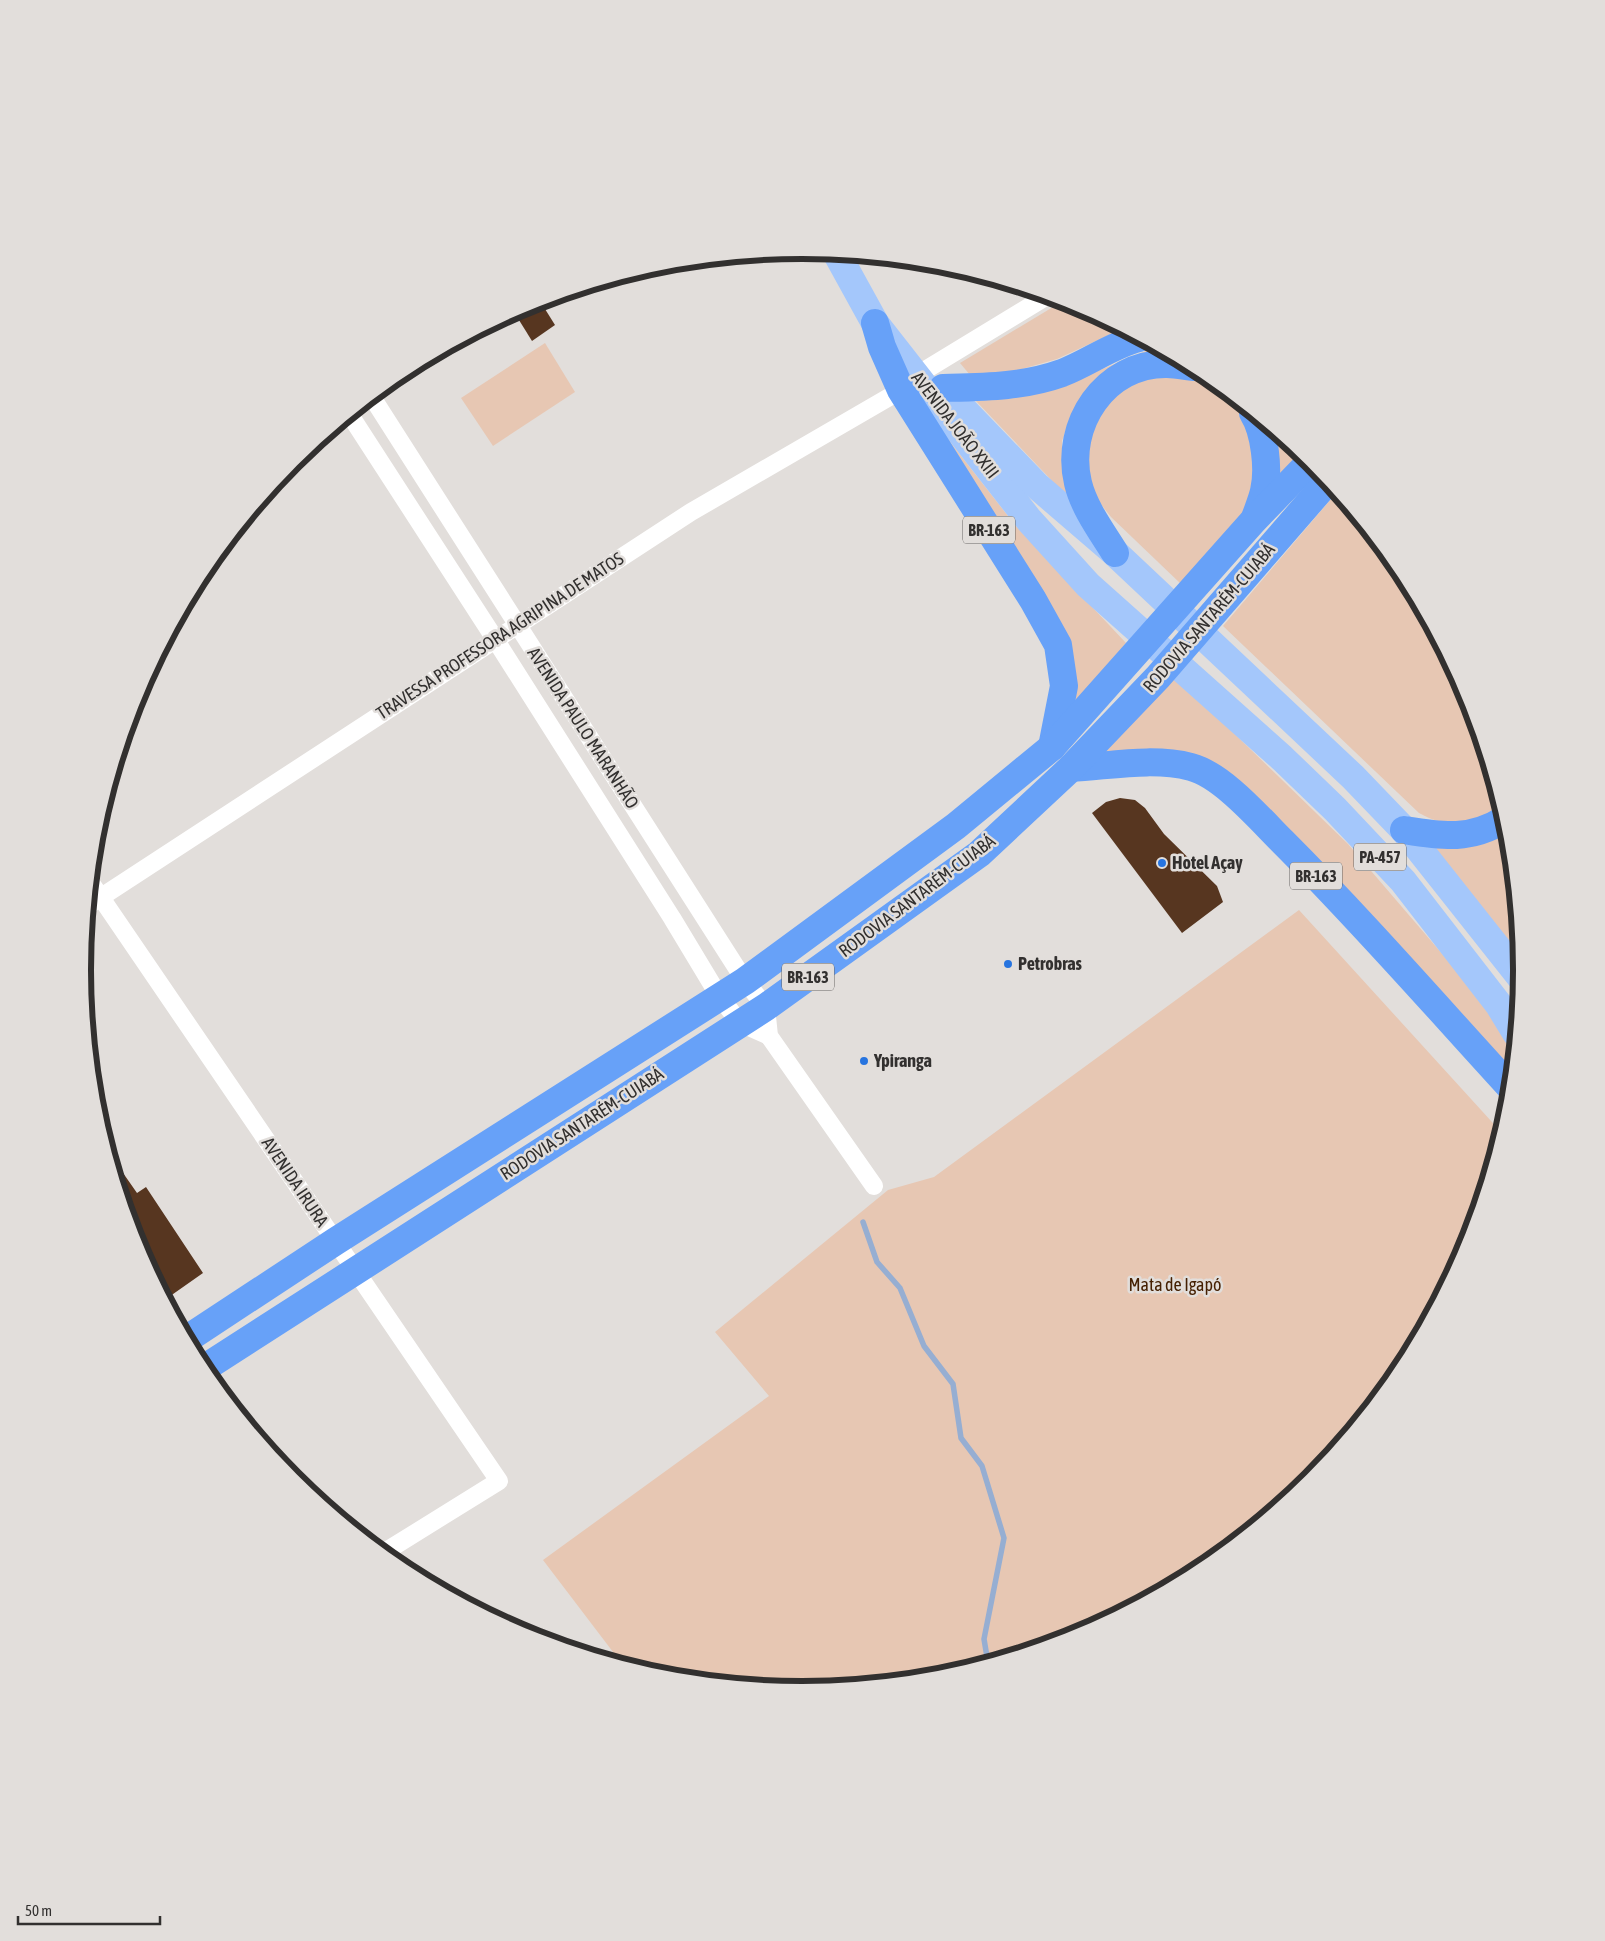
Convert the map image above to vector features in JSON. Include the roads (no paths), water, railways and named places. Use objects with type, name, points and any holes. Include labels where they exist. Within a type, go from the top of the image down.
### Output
[{"type":"highway","name":"BR-163","points":[[875,323],[882,347],[923,381],[1033,600],[1058,645],[1064,686],[1052,747]]},
{"type":"highway","points":[[923,381],[1006,386],[1062,373],[1132,341]]},
{"type":"highway","points":[[1115,554],[1087,505],[1078,484],[1074,461],[1077,437],[1087,410],[1096,397],[1107,387],[1124,375],[1147,367],[1174,365]]},
{"type":"highway","name":"BR-163","points":[[1254,520],[1264,490],[1265,468],[1264,442],[1257,425]]},
{"type":"highway","name":"RODOVIA SANTARÉM-CUIABÁ","points":[[193,1335],[336,1241],[745,981],[956,826],[1052,747],[1254,520],[1305,468]]},
{"type":"highway","name":"RODOVIA SANTARÉM-CUIABÁ","points":[[210,1364],[766,1007],[979,854],[1071,768],[1158,677],[1323,487]]},
{"type":"highway","name":"BR-163","points":[[1071,768],[1110,764],[1167,763],[1193,768],[1220,782],[1260,818],[1318,877],[1505,1081]]},
{"type":"highway","points":[[1404,830],[1446,836],[1478,832],[1498,824]]},
{"type":"main road","points":[[841,261],[875,323]]},
{"type":"main road","points":[[846,261],[923,381],[1036,485],[1115,554]]},
{"type":"main road","name":"AVENIDA JOÃO XXIII","points":[[923,381],[1029,520],[1088,584],[1282,758],[1335,809],[1403,881],[1499,1005],[1511,1025]]},
{"type":"main road","name":"PA-457","points":[[1115,554],[1241,674],[1314,739],[1404,830],[1514,970]]},
{"type":"street","name":"TRAVESSA PROFESSORA AGRIPINA DE MATOS","points":[[95,902],[691,512],[923,381],[1041,300]]},
{"type":"street","name":"AVENIDA PAULO MARANHÃO","points":[[375,402],[745,981],[766,1007]]},
{"type":"street","name":"AVENIDA PAULO MARANHÃO","points":[[353,420],[495,639],[672,918],[719,996],[740,1023],[770,1036]]},
{"type":"street","name":"AVENIDA IRURA","points":[[95,902],[336,1241],[499,1481],[389,1549]]},
{"type":"street","points":[[766,1007],[770,1036],[874,1186]]},
{"type":"waterway","points":[[863,1222],[877,1262],[900,1288],[924,1346],[953,1384],[961,1438],[982,1466],[1004,1538],[984,1639],[987,1658]]},
{"type":"place","name":"Hotel Açay","points":[[1162,863]]},
{"type":"place","name":"Petrobras","points":[[1008,964]]},
{"type":"place","name":"Ypiranga","points":[[864,1061]]},
{"type":"park label","name":"Mata de Igapó","points":[[1175,1285]]}]
